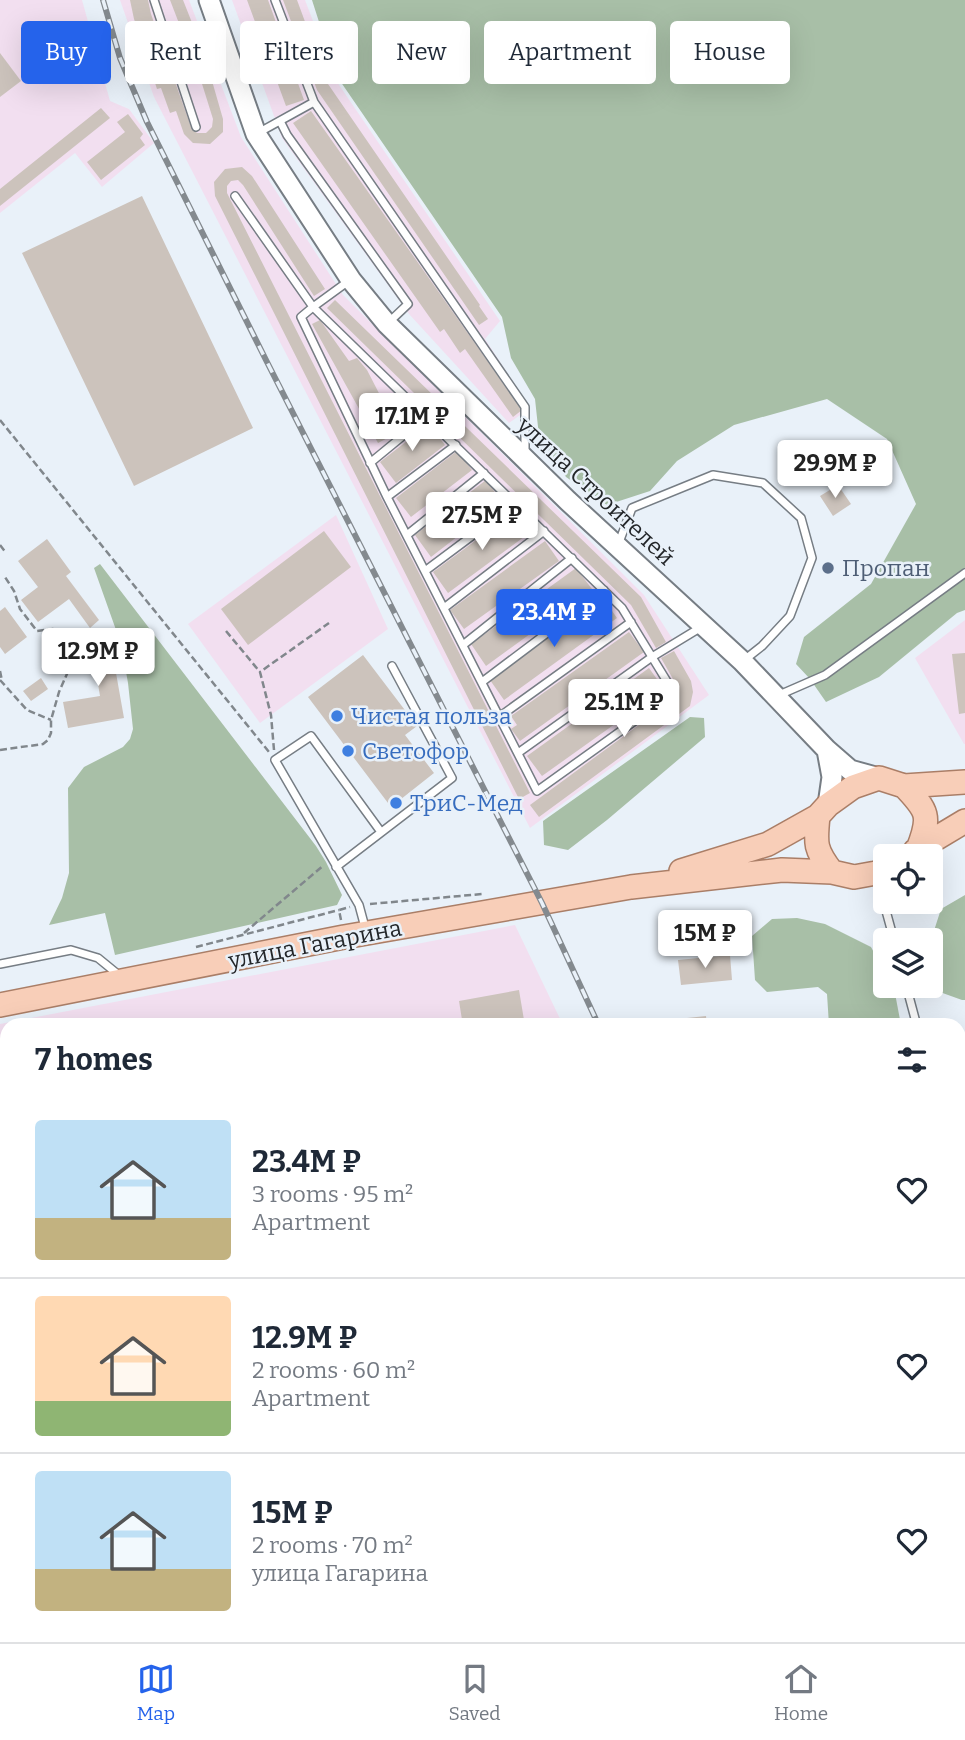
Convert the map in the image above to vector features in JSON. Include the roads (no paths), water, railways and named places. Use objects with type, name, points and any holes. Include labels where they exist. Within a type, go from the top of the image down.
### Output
[{"type":"main road","name":"улица Строителей","points":[[209,0],[256,134],[351,280],[387,324],[617,546],[742,661],[827,750],[850,770],[879,778]]},
{"type":"main road","points":[[827,750],[832,777],[816,838],[819,856],[832,873]]},
{"type":"main road","points":[[631,887],[768,844],[823,810],[853,787],[879,778],[904,786],[965,782]]},
{"type":"main road","points":[[904,786],[923,806],[926,828],[918,844]]},
{"type":"main road","points":[[927,844],[965,821]]},
{"type":"main road","points":[[631,887],[782,870],[853,877],[873,873]]},
{"type":"main road","name":"улица Гагарина","points":[[0,1005],[367,933],[631,887]]},
{"type":"lane","points":[[154,0],[196,127]]},
{"type":"lane","points":[[275,0],[314,102],[525,407],[525,458]]},
{"type":"lane","points":[[256,134],[314,102]]},
{"type":"lane","points":[[280,121],[408,304],[387,324]]},
{"type":"lane","points":[[235,196],[313,306],[622,608],[671,688],[664,699],[537,791],[370,463],[301,317],[313,306],[351,280]]},
{"type":"lane","points":[[370,463],[427,416]]},
{"type":"lane","points":[[387,497],[456,445]]},
{"type":"lane","points":[[407,535],[484,472]]},
{"type":"lane","points":[[617,546],[632,508],[713,475],[763,483],[801,518],[812,558],[789,616],[762,646],[742,661]]},
{"type":"lane","points":[[425,572],[516,503]]},
{"type":"lane","points":[[444,608],[544,531]]},
{"type":"lane","points":[[463,645],[572,558]]},
{"type":"lane","points":[[776,696],[825,675],[965,573]]},
{"type":"lane","points":[[482,682],[604,590]]},
{"type":"lane","points":[[499,717],[631,622]]},
{"type":"lane","points":[[518,754],[652,657],[704,626]]},
{"type":"lane","points":[[336,867],[452,778],[393,666]]},
{"type":"lane","points":[[367,933],[359,905],[275,760],[311,736],[381,832]]},
{"type":"lane","points":[[0,964],[71,950],[98,958],[126,981]]},
{"type":"lane","points":[[909,998],[915,1018]]},
{"type":"railway","points":[[103,0],[120,58],[147,122],[542,903],[595,1018]]},
{"type":"place","name":"Пропан","points":[[828,568]]},
{"type":"place","name":"Чистая польза","points":[[337,716]]},
{"type":"place","name":"Светофор","points":[[348,751]]},
{"type":"place","name":"ТриС-Мед","points":[[396,803]]}]
